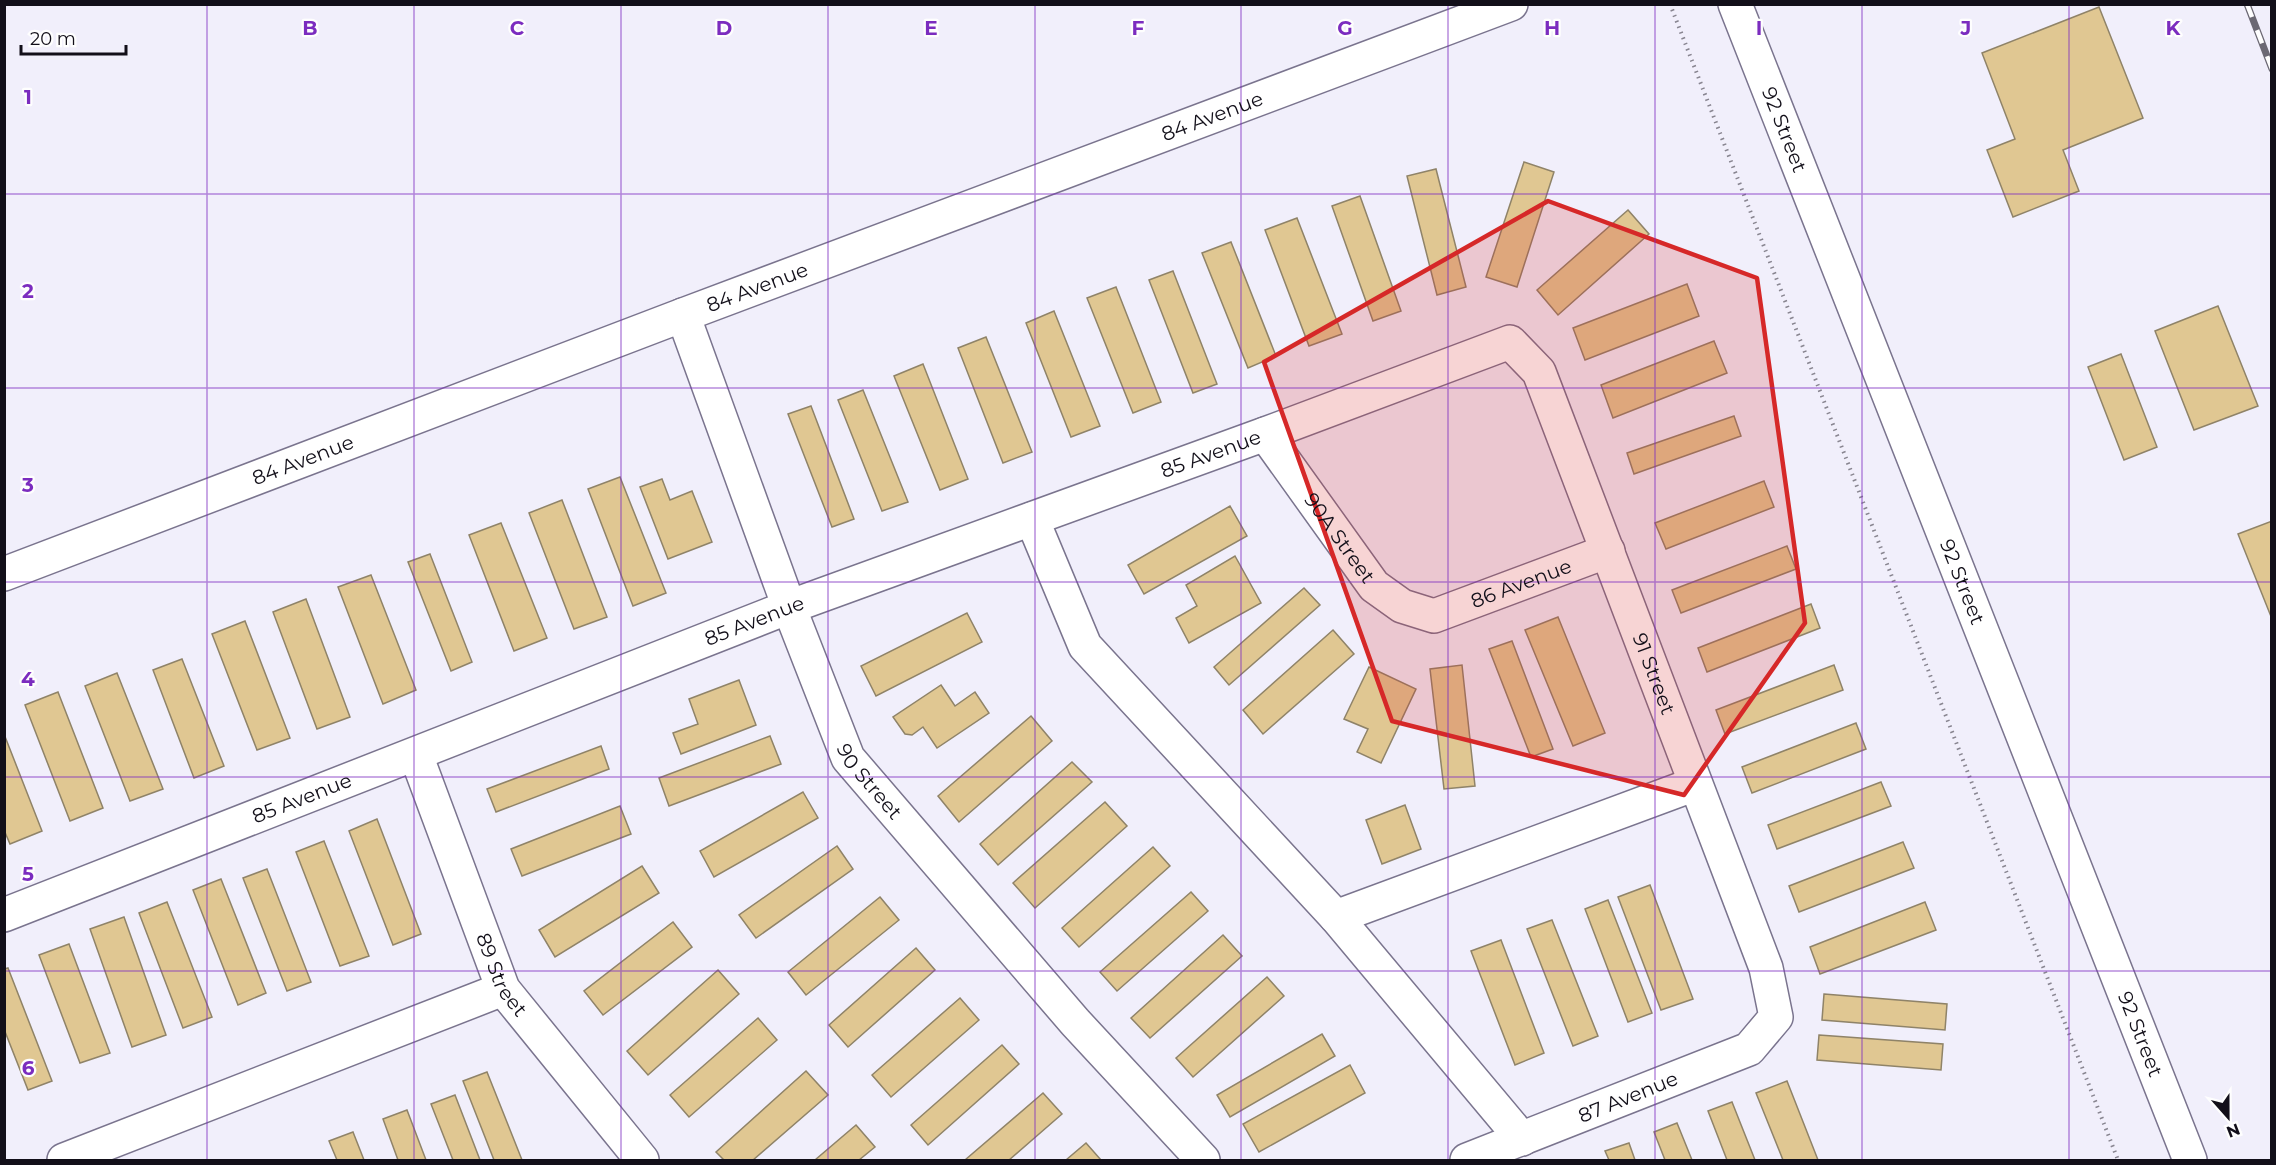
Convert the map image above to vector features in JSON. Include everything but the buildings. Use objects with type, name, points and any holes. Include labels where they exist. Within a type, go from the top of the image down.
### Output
[{"type":"street","name":"84 Avenue","points":[[4,574],[683,315],[1511,4]]},
{"type":"street","name":"92 Street","points":[[1735,4],[2190,1161]]},
{"type":"street","name":"90 Street","points":[[683,315],[789,607],[848,758],[1076,1022],[1203,1161]]},
{"type":"street","name":"85 Avenue","points":[[4,915],[789,607],[1510,342]]},
{"type":"street","name":"91 Street","points":[[1510,342],[1539,372],[1766,968],[1776,1017]]},
{"type":"street","name":"90A Street","points":[[1264,434],[1374,586],[1402,606],[1434,616]]},
{"type":"street","points":[[1032,519],[1085,646],[1336,917],[1522,1139]]},
{"type":"street","name":"86 Avenue","points":[[1434,616],[1608,551]]},
{"type":"street","name":"89 Street","points":[[416,755],[503,989],[642,1161]]},
{"type":"street","points":[[1336,917],[1695,784]]},
{"type":"street","points":[[64,1161],[503,989]]},
{"type":"street","name":"87 Avenue","points":[[1467,1161],[1749,1049],[1776,1017]]},
{"type":"path","points":[[1670,4],[2118,1161]]},
{"type":"highlighted area","points":[[1548,201],[1757,278],[1805,623],[1684,795],[1392,721],[1264,362]]},
{"type":"railway","points":[[2247,4],[2272,69]]}]
